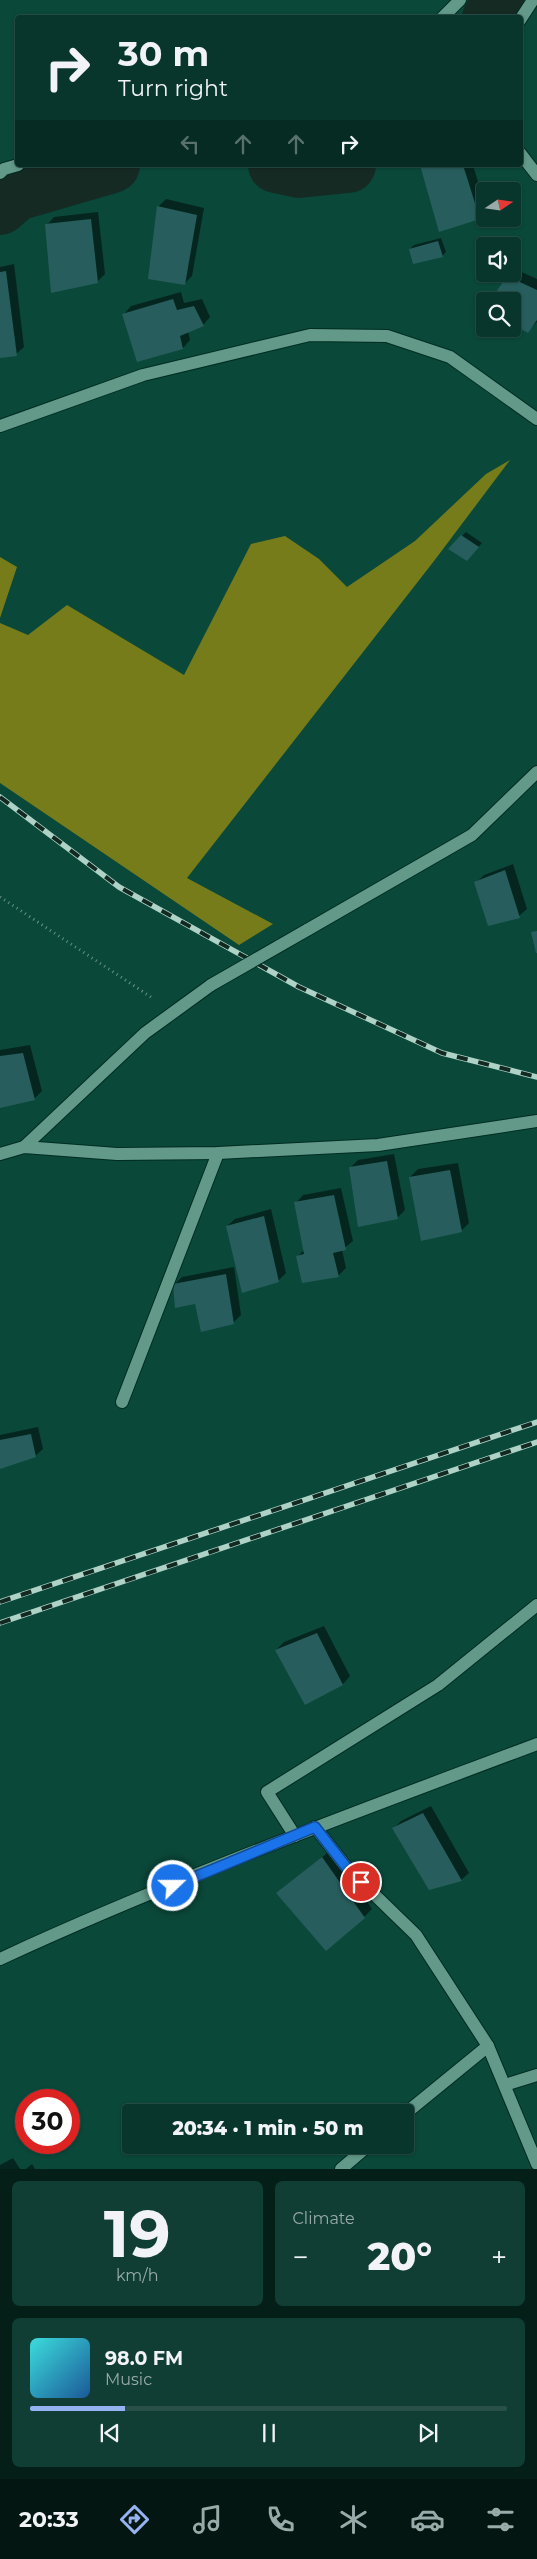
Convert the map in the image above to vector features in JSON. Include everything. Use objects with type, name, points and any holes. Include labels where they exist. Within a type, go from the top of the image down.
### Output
[{"type":"street","points":[[445,15],[460,0]]},
{"type":"street","points":[[523,15],[533,0]]},
{"type":"street","points":[[523,157],[537,175]]},
{"type":"street","points":[[0,173],[4,169],[15,166]]},
{"type":"street","points":[[0,426],[143,374],[310,335],[387,336],[450,357],[537,419]]},
{"type":"street","points":[[24,1147],[145,1033],[175,1011],[211,985],[472,835],[537,772]]},
{"type":"street","points":[[0,1154],[24,1147],[117,1154],[218,1152],[378,1144],[537,1121]]},
{"type":"street","points":[[122,1402],[218,1152]]},
{"type":"street","points":[[295,1836],[267,1792],[438,1685],[537,1605]]},
{"type":"street","points":[[0,1959],[50,1936],[315,1827],[537,1744]]},
{"type":"street","points":[[315,1827],[347,1868],[416,1935],[488,2046],[537,2164]]},
{"type":"street","points":[[414,2106],[488,2046]]},
{"type":"street","points":[[505,2085],[537,2075]]},
{"type":"street","points":[[341,2169],[358,2154]]},
{"type":"path","points":[[0,897],[122,980],[175,1011]]},
{"type":"shaded area","points":[[510,460],[434,561],[187,878],[273,924],[239,945],[0,783],[0,623],[28,635],[67,605],[184,675],[251,544],[285,536],[319,559],[347,587],[415,541],[486,474]]},
{"type":"shaded area","points":[[0,557],[17,567],[0,618]]},
{"type":"building","points":[[421,167],[464,167],[476,206],[476,220],[439,232]]},
{"type":"building","points":[[157,206],[197,215],[185,285],[148,279]]},
{"type":"building","points":[[91,219],[98,283],[51,293],[45,224]]},
{"type":"building","points":[[438,241],[443,257],[413,264],[409,249]]},
{"type":"building","points":[[6,271],[17,356],[0,358],[0,272]]},
{"type":"building","points":[[503,282],[520,282],[537,290],[537,320],[528,333],[521,329],[521,292],[496,292]]},
{"type":"building","points":[[173,299],[177,310],[194,306],[204,326],[180,336],[183,349],[137,362],[122,314]]},
{"type":"building","points":[[461,535],[479,547],[467,561],[448,549]]},
{"type":"building","points":[[505,870],[520,918],[488,926],[474,882]]},
{"type":"building","points":[[537,931],[537,953],[536,953],[531,932]]},
{"type":"building","points":[[23,1053],[35,1100],[0,1108],[0,1056]]},
{"type":"building","points":[[387,1161],[398,1219],[358,1227],[349,1167]]},
{"type":"building","points":[[450,1170],[462,1232],[421,1241],[409,1177]]},
{"type":"building","points":[[334,1195],[346,1250],[333,1253],[339,1277],[302,1283],[296,1256],[304,1254],[294,1202]]},
{"type":"building","points":[[264,1216],[279,1282],[242,1293],[226,1226]]},
{"type":"building","points":[[226,1274],[234,1324],[201,1332],[195,1304],[175,1308],[173,1284]]},
{"type":"building","points":[[31,1434],[36,1457],[0,1469],[0,1440]]},
{"type":"building","points":[[317,1633],[343,1685],[305,1705],[275,1650]]},
{"type":"building","points":[[423,1813],[462,1881],[429,1890],[392,1828]]},
{"type":"building","points":[[322,1857],[365,1918],[326,1951],[276,1893]]},
{"type":"waterway","points":[[492,15],[502,0]]},
{"type":"waterway","points":[[0,207],[16,193],[105,167]]},
{"type":"waterway","points":[[285,167],[299,170],[328,167]]},
{"type":"railway","points":[[0,797],[119,887],[299,987],[442,1053],[537,1077]]},
{"type":"railway","points":[[0,1602],[537,1422]]},
{"type":"railway","points":[[0,1623],[537,1442]]},
{"type":"route","points":[[173,1886],[315,1827],[347,1868],[361,1882]]}]
